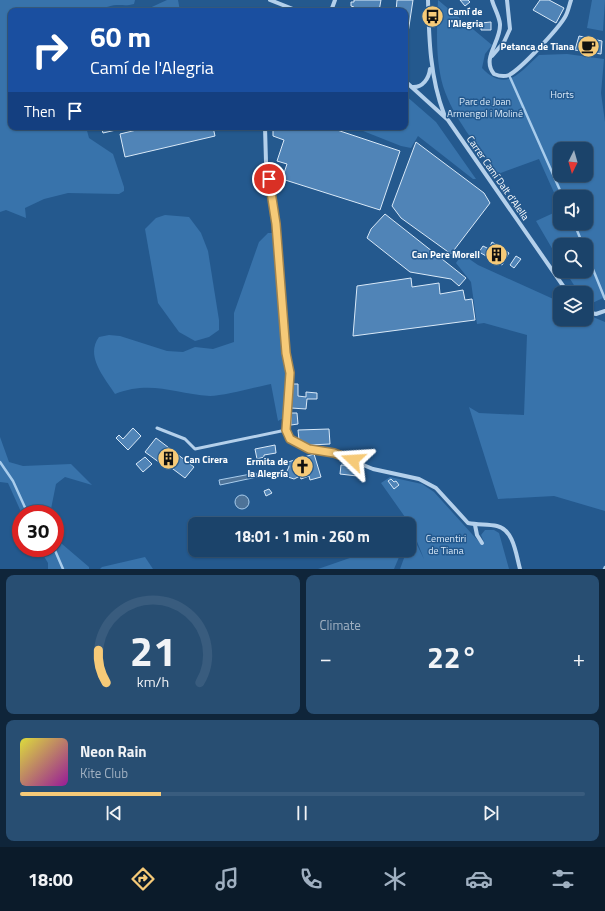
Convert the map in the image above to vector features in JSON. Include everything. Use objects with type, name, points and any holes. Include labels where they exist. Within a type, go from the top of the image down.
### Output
[{"type":"street","points":[[270,0],[287,8]]},
{"type":"street","points":[[428,0],[431,66],[437,96],[445,117]]},
{"type":"street","points":[[492,0],[498,16],[499,30],[489,66],[494,74],[506,76],[513,72],[530,57],[565,18],[571,0]]},
{"type":"street","points":[[490,58],[508,35],[510,25],[507,0]]},
{"type":"street","points":[[412,87],[416,87],[429,77],[431,66]]},
{"type":"street","name":"Carrer Camí Dalt d'Alella","points":[[408,84],[445,117],[563,286]]},
{"type":"street","points":[[264,130],[266,162],[276,224],[286,353],[290,373],[286,430],[290,439],[309,449],[334,453],[373,468],[419,479],[429,484],[436,488],[464,520],[475,524],[496,526],[506,532],[512,540],[520,569]]},
{"type":"street","points":[[593,313],[596,314],[604,311]]},
{"type":"street","points":[[475,524],[477,535],[482,544]]},
{"type":"lane","points":[[158,428],[185,439],[195,450],[286,430]]},
{"type":"green space","points":[[0,0],[135,0],[134,4],[115,5],[107,7],[108,8],[8,8],[8,130],[87,130],[89,138],[113,154],[124,191],[119,194],[68,193],[44,199],[25,208],[26,218],[6,210],[0,212]]},
{"type":"green space","points":[[167,0],[178,0],[179,8],[150,8]]},
{"type":"green space","points":[[438,0],[492,45],[485,54],[482,68],[498,79],[505,80],[519,74],[539,55],[567,54],[604,59],[601,93],[605,122],[605,297],[593,303],[593,286],[575,286],[569,278],[593,278],[593,238],[553,238],[553,250],[536,221],[553,213],[553,230],[593,230],[593,190],[553,190],[539,159],[498,174],[474,143],[447,98],[440,75],[437,43]]},
{"type":"green space","points":[[592,0],[605,0],[603,31],[587,28]]},
{"type":"green space","points":[[408,98],[436,122],[476,179],[473,179],[418,136],[411,148],[401,146],[361,130],[408,130]]},
{"type":"green space","points":[[165,215],[189,217],[201,233],[208,251],[219,320],[219,330],[209,337],[195,341],[179,332],[158,303],[145,229],[156,218]]},
{"type":"green space","points":[[268,233],[272,233],[285,368],[285,417],[278,421],[271,384],[216,396],[197,395],[152,388],[140,388],[115,394],[101,374],[95,359],[95,344],[99,337],[109,335],[120,336],[167,351],[183,352],[195,347],[213,349],[234,342],[234,313],[259,242]]},
{"type":"green space","points":[[462,254],[478,265],[553,299],[553,326],[593,326],[593,317],[605,322],[605,511],[554,496],[498,499],[469,407],[479,413],[524,415],[527,335],[484,323],[477,324],[471,282],[456,263]]},
{"type":"green space","points":[[0,437],[9,462],[23,466],[71,464],[92,485],[65,477],[56,484],[52,505],[18,505],[8,483],[0,482]]},
{"type":"green space","name":"Cementiri de Tiana","points":[[390,477],[422,484],[434,492],[481,544],[484,542],[481,535],[485,530],[494,530],[499,533],[509,569],[400,569],[404,557],[416,557],[416,543],[424,559],[416,539],[416,517],[405,517],[381,483]]},
{"type":"green space","points":[[64,546],[89,567],[89,569],[48,569],[48,563],[44,557],[64,557]]},
{"type":"green space","points":[[145,557],[153,569],[100,569],[102,567]]},
{"type":"green space","points":[[353,557],[399,557],[394,569],[318,569]]},
{"type":"shaded area","points":[[256,473],[257,477],[220,485],[219,480]]},
{"type":"shaded area","points":[[242,495],[247,497],[249,502],[247,507],[242,509],[237,507],[235,502],[237,497]]},
{"type":"building","points":[[354,0],[381,0],[380,8],[354,8],[351,6],[351,2],[354,2]]},
{"type":"building","points":[[397,0],[413,0],[408,33],[408,8],[396,8]]},
{"type":"building","points":[[460,0],[468,0],[470,2],[465,6]]},
{"type":"building","points":[[540,0],[549,0],[564,8],[556,23],[533,10]]},
{"type":"building","points":[[491,22],[491,30],[481,30],[481,23]]},
{"type":"building","name":"Petanca de Tiana","points":[[579,36],[602,41],[601,54],[575,50]]},
{"type":"building","points":[[102,130],[116,130],[103,133]]},
{"type":"building","points":[[137,130],[214,130],[215,136],[125,157],[120,134]]},
{"type":"building","points":[[273,130],[337,130],[400,151],[380,210],[282,179],[287,164],[277,161],[284,140],[273,136]]},
{"type":"building","points":[[416,142],[484,193],[490,203],[451,254],[401,218],[392,206]]},
{"type":"building","points":[[385,214],[466,278],[459,286],[451,279],[410,272],[367,238],[371,229]]},
{"type":"building","name":"Can Pere Morell","points":[[492,242],[509,253],[502,265],[479,252],[483,246],[489,249]]},
{"type":"building","points":[[516,256],[521,259],[514,268],[510,265]]},
{"type":"building","points":[[411,278],[412,287],[439,283],[440,294],[463,290],[465,300],[472,299],[475,320],[353,336],[357,286]]},
{"type":"building","points":[[293,384],[298,384],[298,396],[306,397],[306,392],[317,393],[317,399],[307,399],[306,409],[291,408]]},
{"type":"building","points":[[291,413],[297,413],[298,424],[291,425]]},
{"type":"building","points":[[133,428],[141,436],[128,450],[116,438],[119,435],[123,439]]},
{"type":"building","points":[[329,429],[330,444],[310,445],[299,440],[298,430]]},
{"type":"building","name":"Can Cirera","points":[[156,438],[194,467],[185,478],[169,466],[167,468],[145,452]]},
{"type":"building","points":[[275,445],[276,453],[264,455],[264,457],[257,459],[255,449]]},
{"type":"building","name":"Ermita de la Alegría","points":[[314,454],[321,477],[310,480],[309,476],[301,479],[300,476],[294,479],[288,477],[286,473],[289,467],[288,462]]},
{"type":"building","points":[[145,457],[152,464],[143,472],[136,464]]},
{"type":"building","points":[[341,465],[357,466],[357,476],[340,474]]},
{"type":"building","points":[[391,479],[394,482],[396,481],[399,485],[394,489],[388,481]]},
{"type":"building","points":[[269,489],[272,493],[266,496],[264,491]]},
{"type":"waterway","points":[[509,75],[560,190]]},
{"type":"waterway","points":[[577,230],[580,238]]},
{"type":"waterway","points":[[593,269],[605,299]]},
{"type":"waterway","points":[[0,462],[13,481],[24,505]]},
{"type":"waterway","points":[[58,557],[63,569]]},
{"type":"place","name":"Camí de l'Alegria","points":[[432,17]]},
{"type":"place","name":"Petanca de Tiana","points":[[589,46]]},
{"type":"place","name":"Can Pere Morell","points":[[496,254]]},
{"type":"place","name":"Can Cirera","points":[[168,459]]},
{"type":"place","name":"Ermita de la Alegría","points":[[303,467]]},
{"type":"route","points":[[269,179],[276,224],[280,292],[286,353],[290,373],[288,419],[286,430],[290,439],[309,449],[334,453],[353,460]]},
{"type":"park label","name":"Horts","points":[[562,94]]},
{"type":"park label","name":"Parc de Joan Armengol i Moliné","points":[[485,106]]}]
